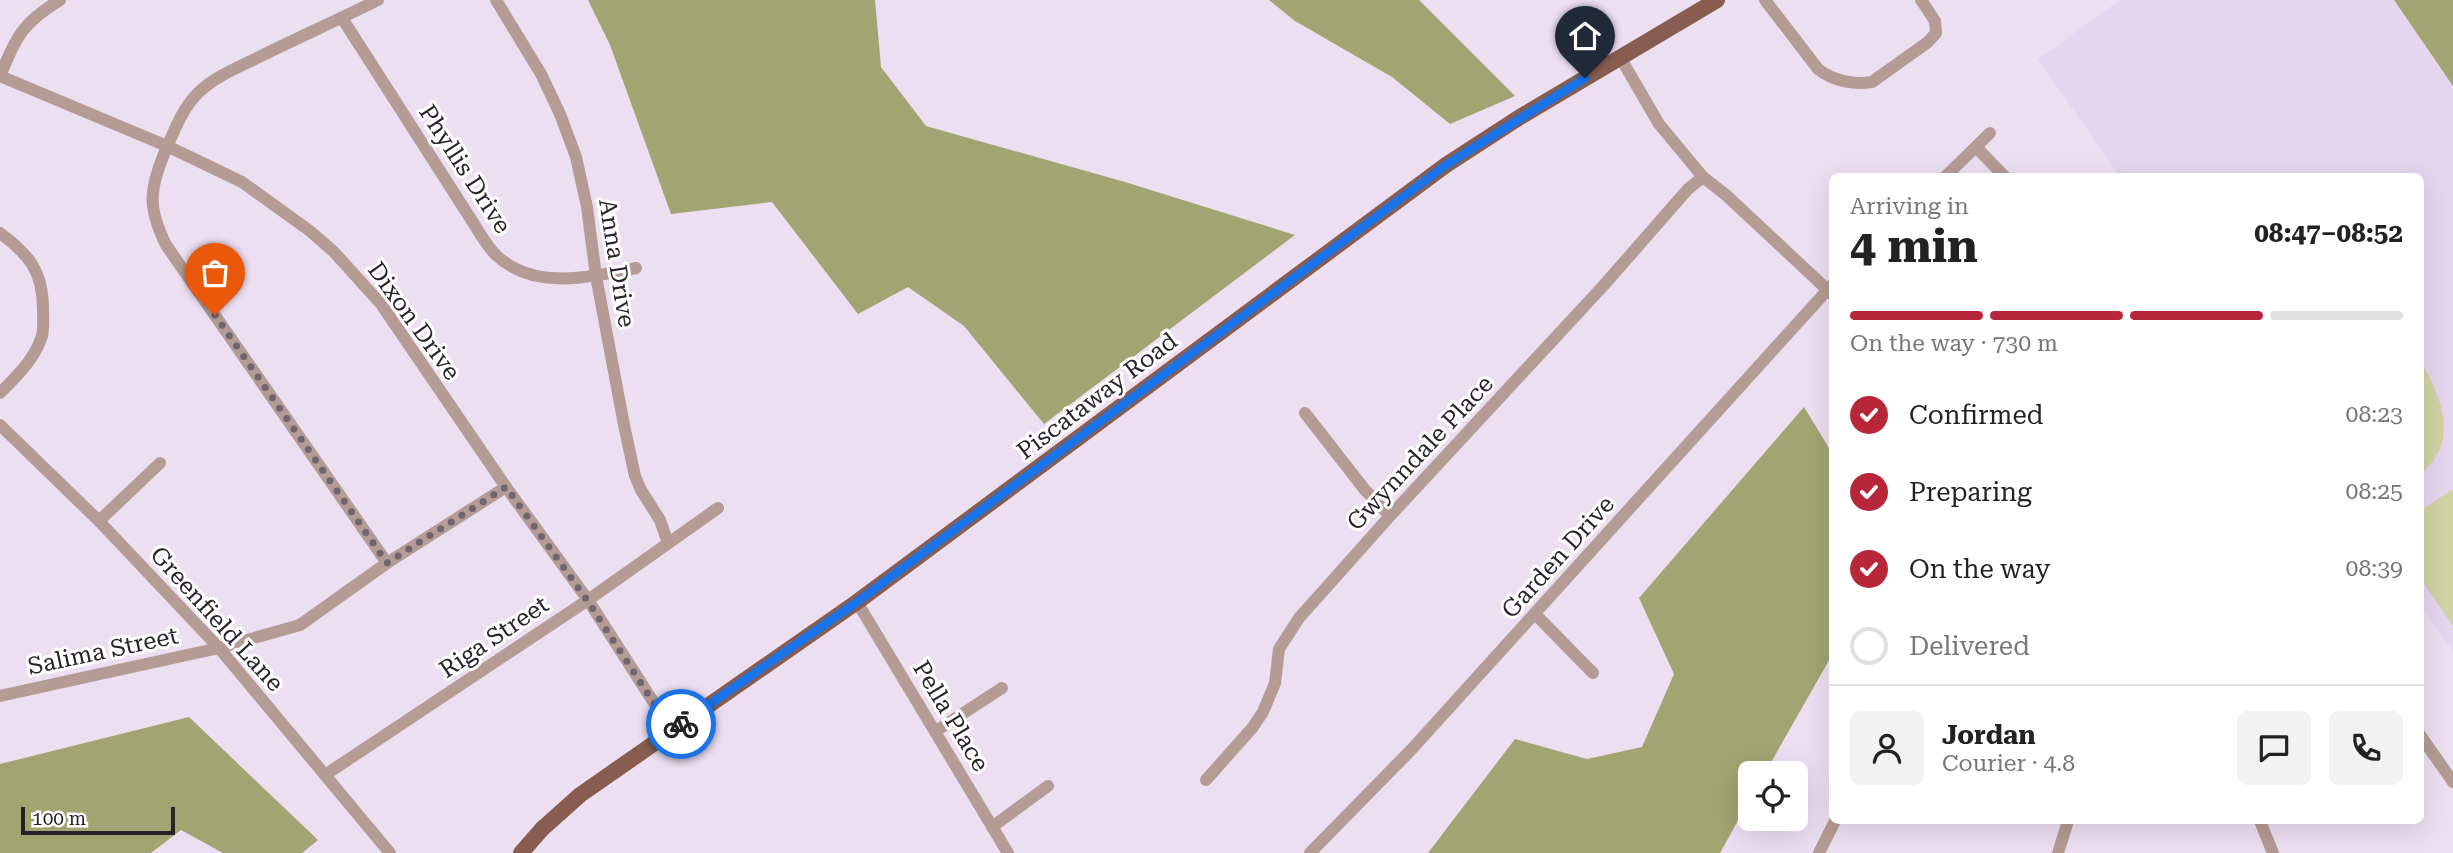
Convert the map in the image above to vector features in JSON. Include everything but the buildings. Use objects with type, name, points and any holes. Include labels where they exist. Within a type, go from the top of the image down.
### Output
[{"type":"main road","name":"Piscataway Road","points":[[521,853],[542,829],[580,796],[857,602],[1446,165],[1520,117],[1717,0]]},
{"type":"street","points":[[0,76],[24,27],[39,13],[60,0]]},
{"type":"street","points":[[378,0],[211,82],[188,104],[167,146],[154,178],[151,203],[166,245],[387,563]]},
{"type":"street","name":"Anna Drive","points":[[496,0],[541,74],[560,114],[576,158],[635,476],[660,520],[668,543]]},
{"type":"street","points":[[1765,0],[1818,69],[1826,76],[1856,83],[1872,82],[1928,42],[1936,33],[1936,21],[1921,0]]},
{"type":"street","name":"Phyllis Drive","points":[[342,18],[474,225],[497,256],[519,271],[539,277],[596,276],[636,268]]},
{"type":"street","points":[[1620,57],[1659,124],[1703,177],[1829,288]]},
{"type":"street","name":"Dixon Drive","points":[[0,76],[167,146],[232,177],[310,231],[352,270],[381,304],[587,600],[672,731]]},
{"type":"street","points":[[1949,173],[1990,133]]},
{"type":"street","points":[[1976,147],[2001,173]]},
{"type":"street","name":"Gwynndale Place","points":[[1206,780],[1263,712],[1272,695],[1279,649],[1327,585],[1604,285],[1688,189],[1703,177]]},
{"type":"street","points":[[0,233],[23,251],[36,269],[43,296],[42,335],[34,352],[0,393]]},
{"type":"street","name":"Garden Drive","points":[[1310,853],[1411,750],[1829,292]]},
{"type":"street","points":[[1305,413],[1365,490],[1390,516]]},
{"type":"street","name":"Greenfield Lane","points":[[0,425],[99,522],[219,648],[390,853]]},
{"type":"street","points":[[99,522],[160,463]]},
{"type":"street","name":"Salima Street","points":[[1,693],[219,648],[300,625],[387,563],[506,487]]},
{"type":"street","name":"Riga Street","points":[[325,775],[587,600],[718,508]]},
{"type":"street","name":"Pella Place","points":[[857,602],[1008,853]]},
{"type":"street","points":[[1535,614],[1592,673]]},
{"type":"street","points":[[936,731],[1002,688]]},
{"type":"street","points":[[2424,741],[2453,782]]},
{"type":"street","points":[[992,827],[1048,786]]},
{"type":"street","points":[[1819,853],[1834,824]]},
{"type":"street","points":[[2058,853],[2067,824]]},
{"type":"street","points":[[2261,824],[2273,853]]},
{"type":"shaded area","points":[[2120,0],[2394,0],[2453,86],[2453,651],[2424,610],[2424,173],[2117,173],[2038,59]]},
{"type":"green space","points":[[588,0],[875,0],[881,67],[926,126],[1125,182],[1295,235],[1044,424],[964,326],[908,287],[858,314],[772,202],[671,214],[610,45]]},
{"type":"green space","points":[[1269,0],[1419,0],[1515,96],[1450,124],[1392,77],[1295,21]]},
{"type":"green space","points":[[2394,0],[2453,0],[2453,86]]},
{"type":"green space","points":[[2424,367],[2441,405],[2444,429],[2438,453],[2424,470]]},
{"type":"green space","points":[[1804,407],[1829,448],[1829,660],[1772,761],[1738,761],[1738,821],[1720,853],[1428,853],[1515,739],[1587,759],[1642,747],[1674,674],[1639,598]]},
{"type":"green space","points":[[2453,489],[2453,626],[2424,584],[2424,508]]},
{"type":"green space","points":[[189,717],[318,840],[302,853],[223,853],[181,830],[151,853],[0,853],[0,764]]},
{"type":"way so far","points":[[215,315],[387,563],[506,487],[587,600],[672,731],[681,724]]},
{"type":"route","points":[[681,724],[857,602],[1446,165],[1585,78]]}]
